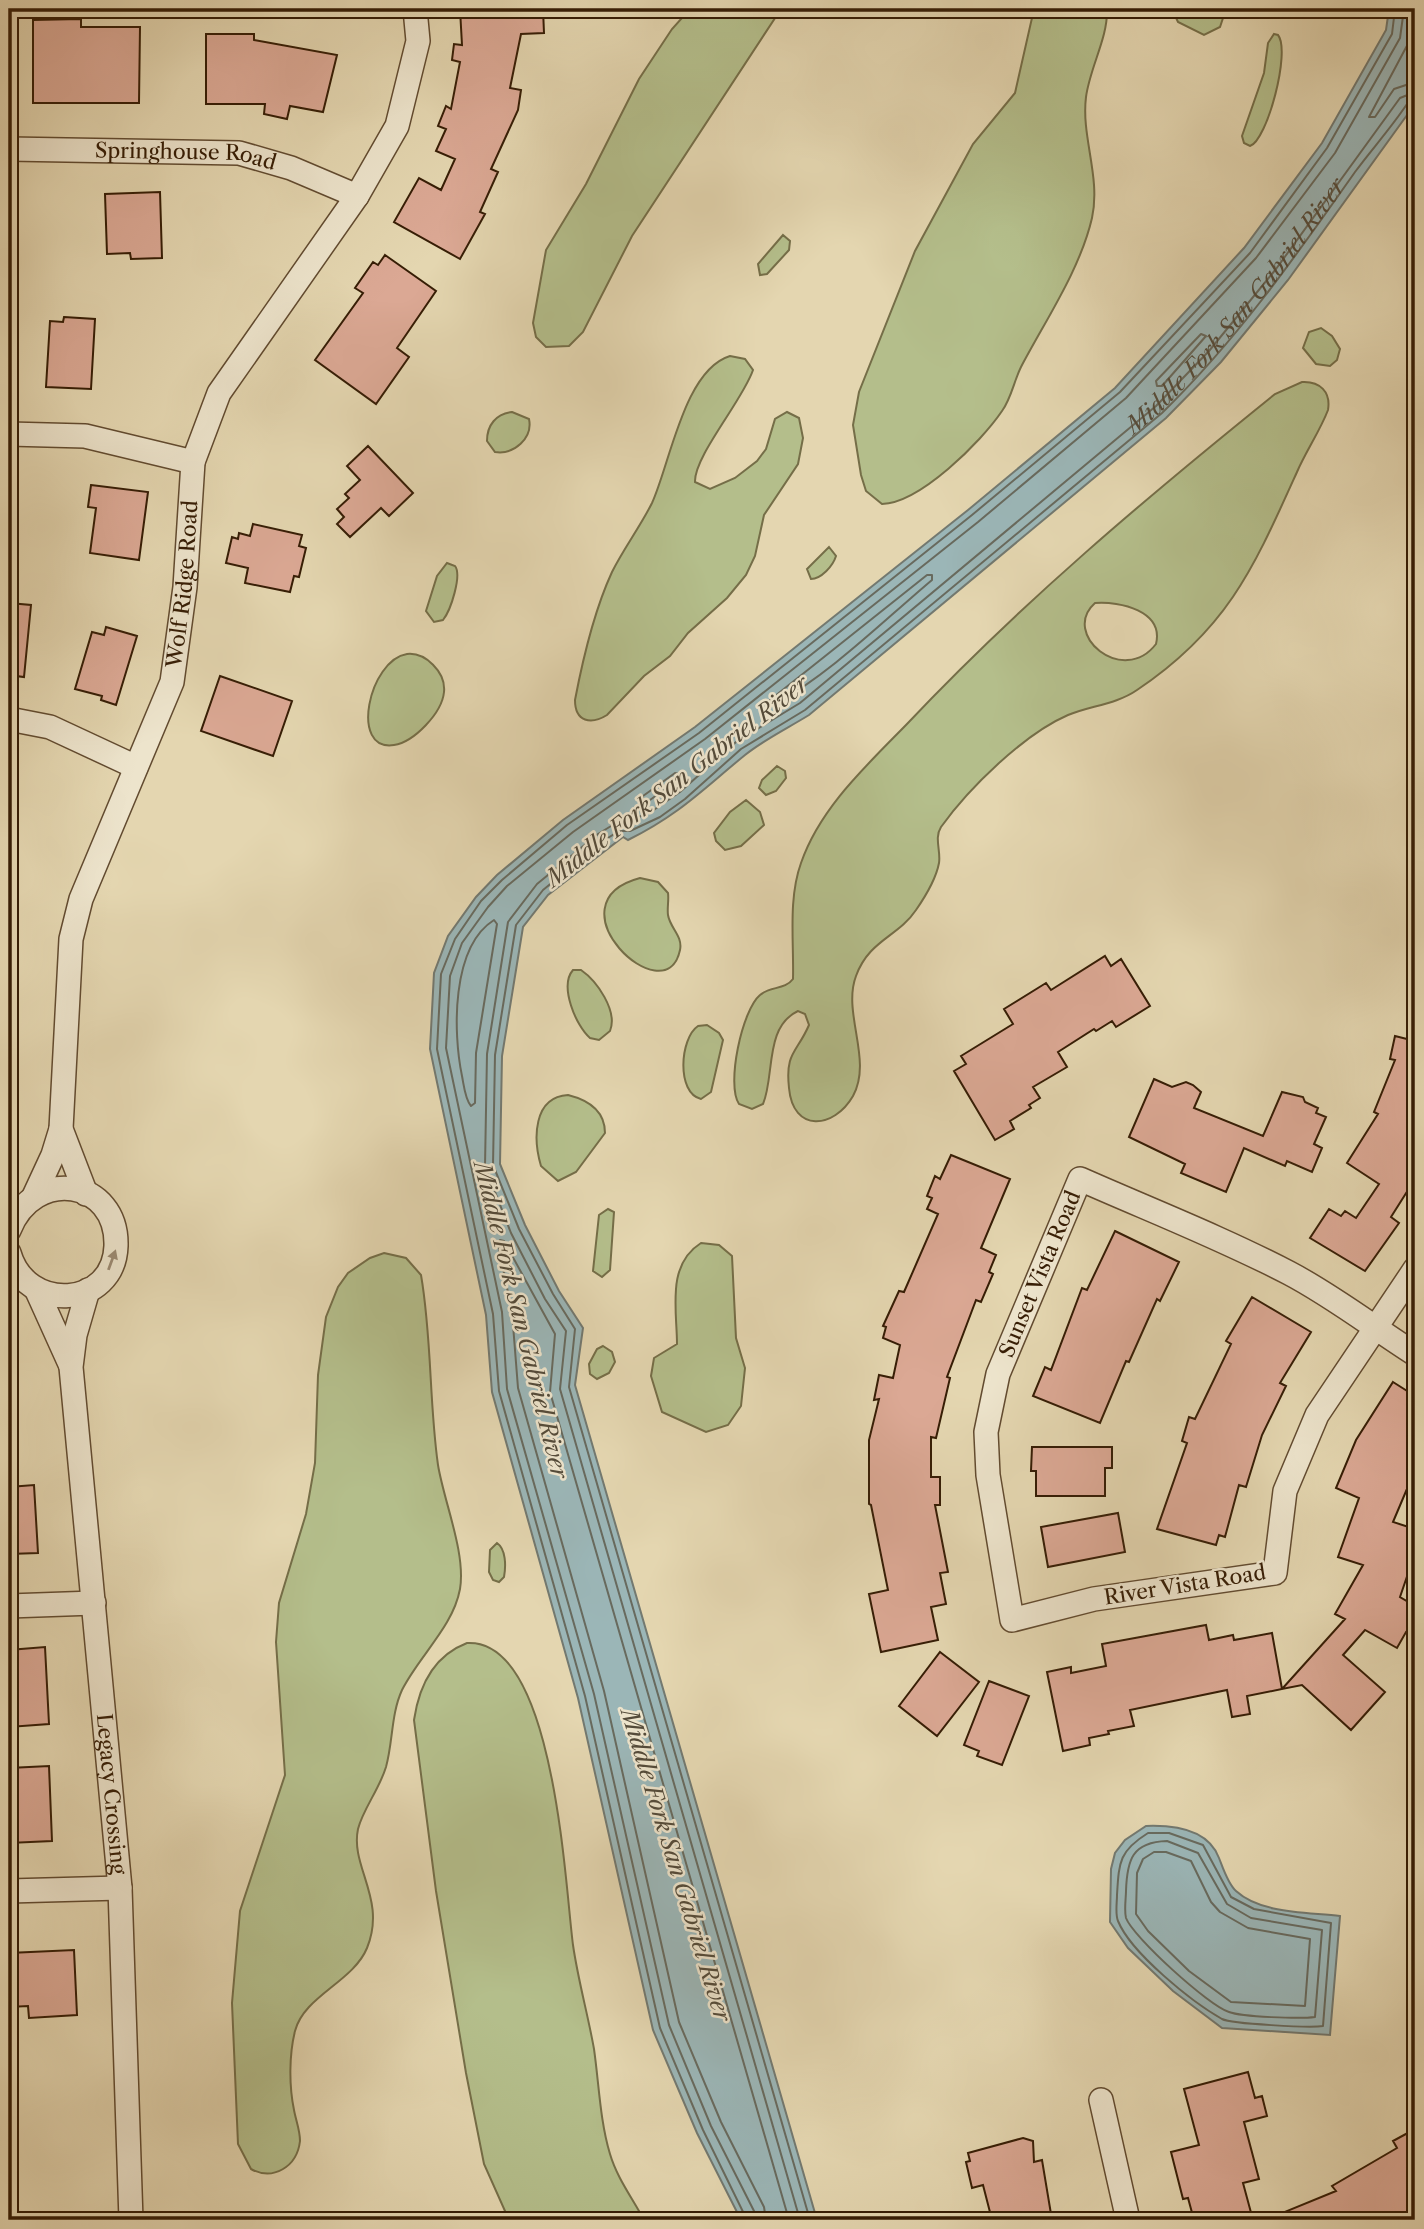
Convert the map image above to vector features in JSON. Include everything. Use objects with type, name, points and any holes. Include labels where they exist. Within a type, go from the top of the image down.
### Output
[{"type":"street","name":"Wolf Ridge Road","points":[[86,1194],[61,1129],[71,939],[80,899],[173,682],[186,587],[193,462],[219,393],[356,196],[397,126],[418,41],[415,9]]},
{"type":"street","name":"Springhouse Road","points":[[9,149],[239,153],[291,168],[356,196]]},
{"type":"street","points":[[9,434],[85,436],[193,462]]},
{"type":"street","points":[[9,719],[50,727],[136,767]]},
{"type":"street","points":[[9,1230],[15,1214],[34,1196],[53,1155],[61,1129]]},
{"type":"street","name":"Sunset Vista Road","points":[[1012,1620],[988,1475],[986,1432],[998,1374],[1080,1179],[1291,1274],[1415,1354]]},
{"type":"street","points":[[34,1196],[61,1188],[86,1194]]},
{"type":"street","name":"Legacy Crossing","points":[[86,1194],[108,1213],[115,1230],[116,1248],[107,1273],[88,1290],[75,1335],[71,1367],[120,1888],[131,2220]]},
{"type":"street","name":"Legacy Crossing","points":[[9,1253],[71,1367]]},
{"type":"street","name":"River Vista Road","points":[[1012,1620],[1094,1599],[1275,1573],[1285,1491],[1317,1415],[1415,1269]]},
{"type":"street","points":[[22,1280],[62,1296],[88,1290]]},
{"type":"street","points":[[9,1606],[94,1603]]},
{"type":"street","points":[[9,1891],[120,1888]]},
{"type":"street","points":[[1101,2100],[1128,2220]]},
{"type":"green space","points":[[690,9],[781,9],[632,236],[583,332],[569,346],[546,347],[536,337],[533,323],[546,250],[586,184],[639,79],[672,29]]},
{"type":"green space","points":[[1034,9],[1107,9],[1105,31],[1086,97],[1086,127],[1094,187],[1092,218],[1071,276],[1021,367],[1002,411],[980,438],[948,469],[914,493],[882,504],[866,491],[861,475],[853,425],[859,392],[915,251],[973,144],[1015,93]]},
{"type":"green space","points":[[1172,9],[1226,9],[1220,27],[1204,35],[1178,22]]},
{"type":"green space","points":[[1274,34],[1278,35],[1281,44],[1282,58],[1275,95],[1263,129],[1250,146],[1244,143],[1242,136],[1264,73],[1268,43]]},
{"type":"green space","points":[[783,235],[790,241],[789,250],[767,274],[760,275],[758,264]]},
{"type":"green space","points":[[1321,328],[1332,336],[1340,349],[1337,360],[1330,366],[1316,364],[1303,348],[1309,332]]},
{"type":"green space","points":[[730,356],[745,359],[753,370],[702,458],[695,482],[710,489],[735,478],[757,461],[766,449],[775,419],[787,412],[799,418],[803,438],[798,464],[764,515],[755,556],[746,575],[727,598],[688,633],[670,656],[644,676],[607,715],[595,720],[585,720],[578,713],[575,700],[590,635],[606,587],[652,503],[690,398],[701,379],[714,365]]},
{"type":"green space","points":[[1302,382],[1314,383],[1326,393],[1328,410],[1267,538],[1235,594],[1194,644],[1168,667],[1121,699],[1068,715],[1034,735],[998,763],[941,827],[938,836],[939,863],[926,894],[909,919],[868,954],[856,976],[852,1005],[860,1067],[853,1096],[845,1107],[836,1115],[815,1121],[798,1113],[792,1103],[788,1076],[790,1060],[809,1025],[805,1014],[798,1011],[787,1018],[775,1040],[763,1104],[752,1109],[739,1104],[734,1081],[742,1031],[753,1003],[760,995],[786,985],[793,979],[793,906],[797,877],[809,843],[832,806],[860,772],[949,680],[1039,595],[1085,553],[1275,394]],"holes":[[[1095,603],[1127,606],[1147,616],[1157,633],[1156,644],[1142,656],[1128,660],[1113,658],[1100,651],[1090,641],[1085,629],[1086,615]]]},
{"type":"green space","points":[[512,412],[529,419],[528,433],[515,448],[495,452],[487,441],[489,430],[497,418]]},
{"type":"green space","points":[[829,547],[836,556],[834,560],[823,574],[811,579],[807,569]]},
{"type":"green space","points":[[447,563],[455,566],[457,570],[455,593],[443,620],[434,622],[426,611],[437,576]]},
{"type":"green space","points":[[407,654],[421,656],[438,671],[444,685],[442,700],[433,717],[410,738],[394,745],[380,743],[372,735],[368,721],[374,687],[394,660]]},
{"type":"green space","points":[[777,766],[785,771],[786,778],[776,791],[766,795],[759,788],[762,780]]},
{"type":"green space","points":[[746,800],[760,812],[764,825],[741,846],[725,850],[716,841],[714,833],[730,812]]},
{"type":"green space","points":[[640,878],[658,882],[668,893],[668,915],[680,945],[670,967],[655,971],[636,963],[620,948],[608,929],[605,909],[614,891]]},
{"type":"green space","points":[[573,970],[581,970],[587,975],[609,1006],[612,1023],[610,1031],[599,1040],[590,1038],[579,1025],[571,1006],[568,986]]},
{"type":"green space","points":[[707,1025],[719,1033],[723,1040],[711,1092],[701,1099],[693,1095],[687,1087],[683,1065],[687,1042],[692,1032],[698,1026]]},
{"type":"green space","points":[[568,1095],[582,1100],[599,1112],[605,1133],[576,1172],[558,1181],[541,1166],[537,1144],[538,1121],[548,1103]]},
{"type":"green space","points":[[608,1209],[614,1212],[610,1270],[602,1277],[593,1271],[599,1215]]},
{"type":"green space","points":[[701,1243],[719,1245],[732,1256],[736,1338],[745,1368],[741,1406],[728,1425],[706,1432],[662,1412],[651,1376],[654,1358],[677,1344],[675,1303],[678,1276],[682,1263]]},
{"type":"green space","points":[[384,1253],[406,1258],[421,1275],[438,1465],[460,1560],[460,1589],[443,1629],[402,1690],[386,1767],[358,1829],[359,1857],[373,1914],[367,1948],[351,1970],[308,2008],[295,2031],[291,2081],[292,2101],[300,2137],[298,2150],[283,2169],[268,2173],[259,2172],[251,2169],[238,2144],[232,2003],[240,1911],[285,1775],[276,1642],[279,1603],[306,1514],[315,1463],[318,1375],[326,1317],[338,1287],[348,1273],[370,1258]]},
{"type":"green space","points":[[603,1346],[612,1352],[615,1362],[609,1373],[597,1379],[590,1374],[589,1364],[597,1349]]},
{"type":"green space","points":[[497,1543],[504,1553],[505,1563],[504,1577],[499,1582],[493,1580],[489,1572],[490,1550]]},
{"type":"green space","points":[[467,1643],[496,1652],[520,1680],[537,1721],[550,1770],[559,1822],[573,1945],[594,2049],[607,2141],[617,2171],[644,2220],[509,2220],[484,2164],[436,1891],[414,1720],[420,1695],[430,1674],[445,1656]]},
{"type":"water","name":"Middle Fork San Gabriel River","points":[[1389,9],[1415,9],[1415,104],[1288,280],[1221,362],[1166,418],[809,715],[753,749],[662,821],[628,840],[623,837],[548,895],[523,927],[502,1056],[500,1164],[525,1225],[559,1291],[583,1328],[575,1385],[817,2220],[741,2220],[697,2133],[653,2030],[578,1698],[492,1392],[486,1315],[430,1049],[434,973],[448,936],[476,897],[497,875],[563,820],[695,727],[968,510],[1115,388],[1244,248],[1322,143],[1386,30]]},
{"type":"water","points":[[1146,1826],[1178,1828],[1207,1841],[1214,1848],[1231,1884],[1246,1899],[1285,1911],[1340,1916],[1330,2035],[1222,2028],[1173,1991],[1128,1948],[1110,1922],[1111,1869],[1115,1853],[1125,1840]]},
{"type":"building","points":[[460,9],[543,9],[544,33],[521,34],[510,88],[521,90],[518,110],[491,169],[498,172],[480,212],[485,214],[460,259],[394,222],[419,178],[441,190],[455,159],[436,151],[446,129],[438,126],[446,106],[451,109],[460,62],[452,60],[454,44],[462,45]]},
{"type":"building","points":[[81,19],[81,27],[140,27],[139,103],[33,103],[33,20]]},
{"type":"building","points":[[206,34],[254,34],[254,40],[337,55],[323,112],[290,106],[287,119],[264,114],[265,104],[206,104]]},
{"type":"building","points":[[160,192],[162,258],[131,259],[130,253],[107,254],[105,194]]},
{"type":"building","points":[[385,255],[436,291],[397,348],[409,357],[376,404],[315,360],[363,293],[355,288],[373,262],[378,265]]},
{"type":"building","points":[[64,317],[95,319],[91,389],[46,387],[50,321],[63,322]]},
{"type":"building","points":[[368,446],[413,493],[389,516],[381,508],[350,537],[337,524],[344,517],[337,509],[349,498],[345,494],[360,480],[347,466]]},
{"type":"building","points":[[91,485],[148,492],[139,560],[90,553],[96,508],[88,507]]},
{"type":"building","points":[[253,524],[302,535],[299,546],[306,548],[299,577],[294,576],[290,592],[245,583],[248,568],[226,563],[232,537],[238,539],[239,533],[250,536]]},
{"type":"building","points":[[9,603],[31,605],[24,677],[9,675]]},
{"type":"building","points":[[106,627],[137,636],[116,705],[101,700],[102,696],[75,689],[92,632],[104,635]]},
{"type":"building","points":[[220,676],[292,701],[273,756],[201,731]]},
{"type":"building","points":[[1105,956],[1111,966],[1121,959],[1150,1006],[1116,1027],[1112,1021],[1096,1031],[1094,1029],[1058,1052],[1067,1067],[1033,1087],[1040,1098],[1029,1105],[1031,1108],[1010,1121],[1014,1129],[995,1140],[954,1071],[966,1064],[961,1056],[1013,1024],[1004,1009],[1046,983],[1051,990]]},
{"type":"building","points":[[1395,1036],[1415,1041],[1415,1179],[1391,1217],[1399,1223],[1365,1271],[1310,1238],[1329,1209],[1341,1216],[1345,1211],[1356,1218],[1379,1184],[1347,1163],[1378,1114],[1374,1112],[1395,1060],[1390,1059]]},
{"type":"building","points":[[1154,1079],[1172,1087],[1186,1082],[1193,1085],[1201,1092],[1194,1108],[1263,1136],[1282,1092],[1303,1097],[1305,1102],[1318,1108],[1316,1113],[1326,1117],[1314,1144],[1322,1148],[1312,1172],[1287,1161],[1285,1166],[1244,1148],[1226,1192],[1181,1173],[1185,1164],[1129,1137]]},
{"type":"building","points":[[951,1155],[1010,1179],[981,1248],[996,1255],[989,1272],[993,1274],[981,1302],[976,1300],[947,1377],[950,1378],[936,1438],[931,1437],[931,1477],[940,1477],[940,1505],[935,1505],[948,1572],[940,1573],[946,1604],[931,1607],[938,1640],[881,1652],[869,1594],[888,1590],[869,1504],[869,1440],[879,1399],[874,1400],[879,1375],[893,1378],[900,1345],[883,1338],[886,1327],[883,1326],[899,1291],[904,1292],[938,1214],[927,1209],[932,1198],[927,1196],[935,1176],[940,1179]]},
{"type":"building","points":[[1115,1231],[1179,1262],[1160,1301],[1157,1299],[1129,1362],[1126,1361],[1100,1423],[1033,1396],[1045,1367],[1051,1370],[1082,1288],[1087,1290]]},
{"type":"building","points":[[1252,1297],[1311,1332],[1280,1383],[1286,1386],[1262,1435],[1246,1487],[1239,1485],[1225,1537],[1219,1535],[1216,1545],[1157,1529],[1187,1443],[1182,1441],[1189,1417],[1195,1419],[1231,1344],[1226,1341]]},
{"type":"building","points":[[1393,1382],[1415,1396],[1415,1470],[1393,1522],[1415,1529],[1415,1553],[1400,1597],[1415,1606],[1415,1637],[1406,1632],[1397,1648],[1365,1630],[1343,1655],[1385,1692],[1351,1730],[1302,1685],[1282,1689],[1345,1619],[1335,1614],[1363,1565],[1338,1557],[1359,1498],[1336,1488],[1356,1440]]},
{"type":"building","points":[[1032,1447],[1112,1447],[1112,1468],[1105,1468],[1105,1496],[1036,1496],[1036,1471],[1031,1471]]},
{"type":"building","points":[[34,1485],[38,1553],[9,1554],[9,1487]]},
{"type":"building","points":[[1118,1513],[1125,1552],[1048,1567],[1041,1527]]},
{"type":"building","points":[[1206,1625],[1209,1640],[1233,1635],[1234,1640],[1272,1633],[1282,1689],[1247,1696],[1250,1714],[1232,1717],[1227,1690],[1130,1710],[1134,1726],[1108,1731],[1109,1734],[1089,1738],[1090,1745],[1063,1751],[1047,1672],[1071,1667],[1071,1673],[1106,1666],[1102,1644]]},
{"type":"building","points":[[45,1647],[49,1724],[9,1727],[9,1650]]},
{"type":"building","points":[[940,1652],[979,1682],[937,1736],[899,1706]]},
{"type":"building","points":[[989,1681],[1029,1696],[1002,1765],[977,1756],[979,1751],[964,1745]]},
{"type":"building","points":[[49,1766],[52,1841],[9,1843],[9,1768]]},
{"type":"building","points":[[74,1950],[77,2015],[29,2018],[28,2006],[9,2007],[9,1953]]},
{"type":"building","points":[[1248,2072],[1255,2098],[1262,2096],[1267,2116],[1244,2122],[1259,2179],[1243,2183],[1253,2220],[1194,2220],[1188,2198],[1183,2199],[1171,2152],[1199,2145],[1184,2089]]},
{"type":"building","points":[[1415,2129],[1415,2220],[1265,2220],[1336,2191],[1332,2186],[1397,2148],[1393,2141]]},
{"type":"building","points":[[1023,2138],[1033,2141],[1034,2162],[1042,2160],[1052,2220],[992,2220],[983,2185],[972,2188],[966,2162],[970,2161],[968,2153]]}]
